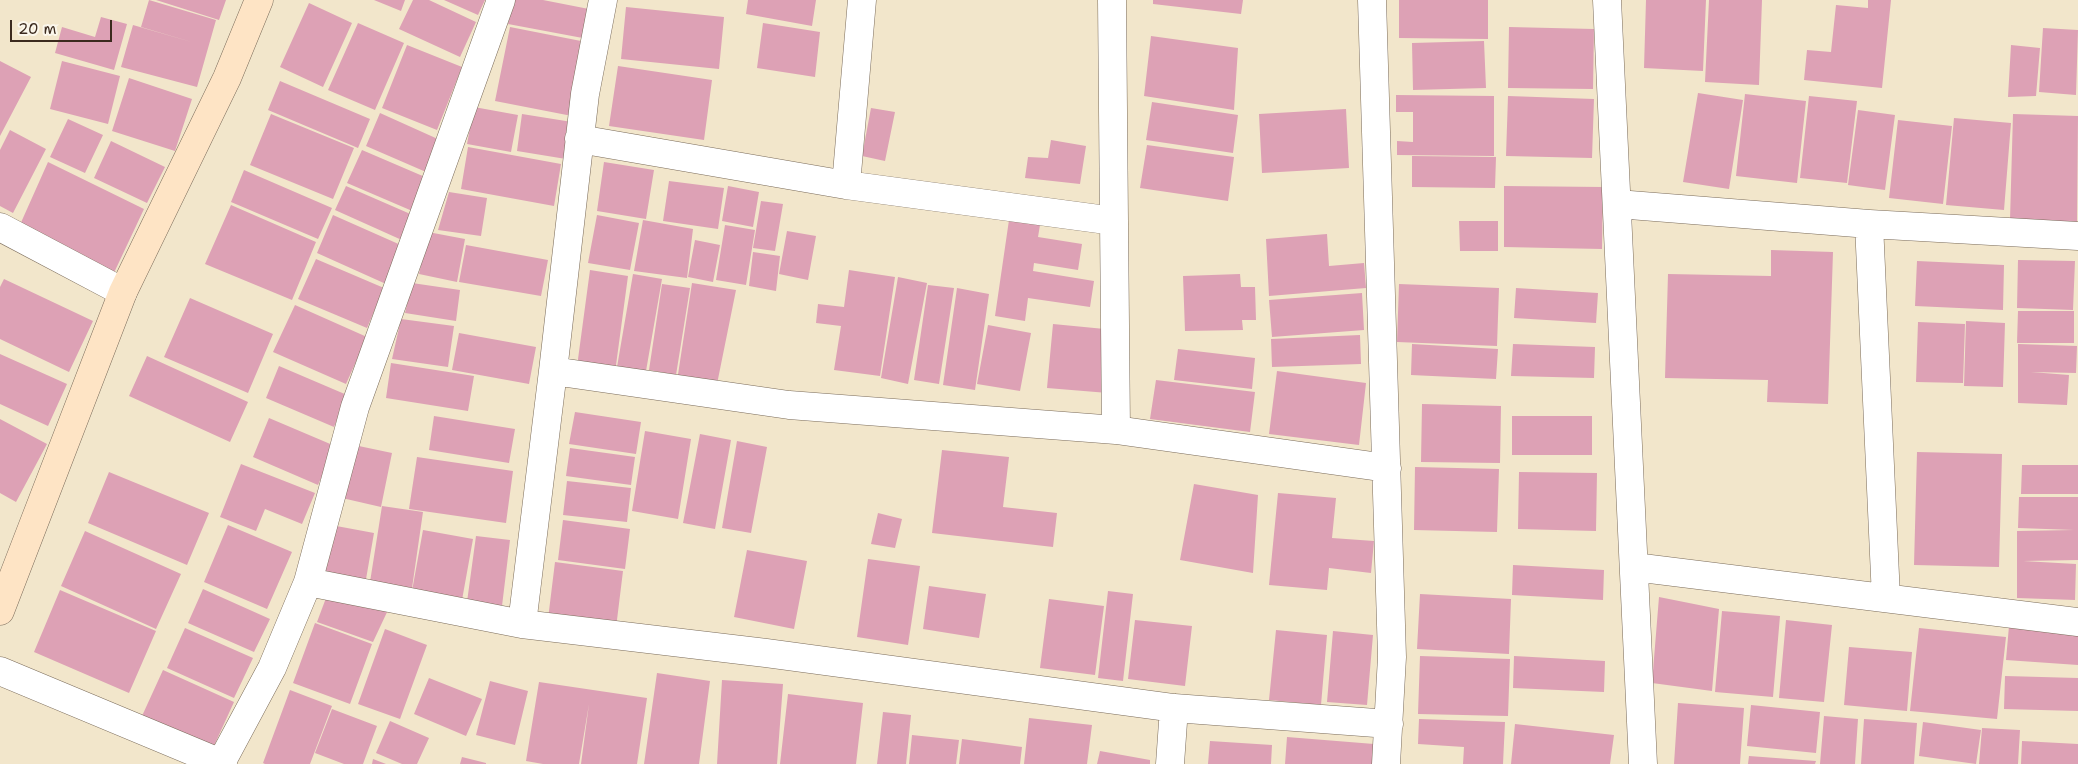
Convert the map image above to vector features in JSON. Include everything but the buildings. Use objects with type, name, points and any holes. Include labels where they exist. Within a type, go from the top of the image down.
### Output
[{"type":"main road","points":[[0,611],[123,292],[228,78],[260,0]]},
{"type":"street","points":[[0,671],[222,764],[272,668],[308,582],[355,407],[502,0]]},
{"type":"street","points":[[522,624],[584,94],[603,0]]},
{"type":"street","points":[[846,185],[862,0]]},
{"type":"street","points":[[1112,0],[1116,430]]},
{"type":"street","points":[[1372,0],[1392,657],[1386,764]]},
{"type":"street","points":[[1608,0],[1643,764]]},
{"type":"street","points":[[579,139],[846,185],[1114,221]]},
{"type":"street","points":[[1617,204],[1869,224],[2078,236]]},
{"type":"street","points":[[1869,224],[1886,598]]},
{"type":"street","points":[[0,227],[123,292]]},
{"type":"street","points":[[553,371],[789,405],[1116,430],[1387,468]]},
{"type":"street","points":[[1634,567],[2078,622]]},
{"type":"street","points":[[308,582],[522,624],[766,652],[1174,708],[1389,724]]},
{"type":"street","points":[[1170,764],[1174,708]]}]
